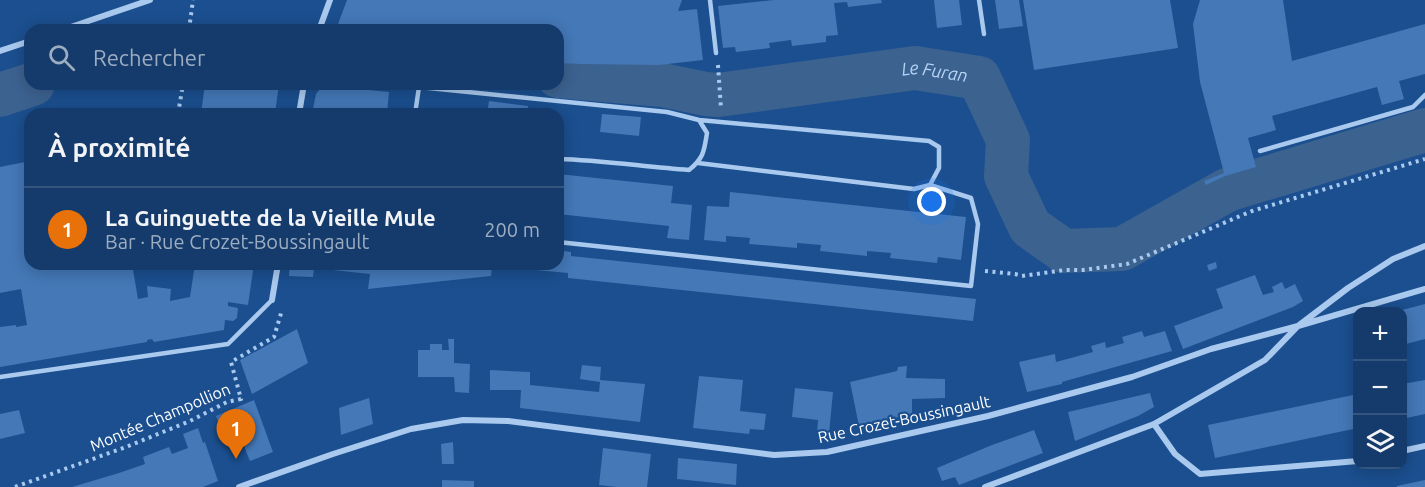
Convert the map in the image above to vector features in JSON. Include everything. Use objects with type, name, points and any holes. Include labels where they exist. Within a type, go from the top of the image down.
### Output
[{"type":"street","points":[[80,24],[150,0]]},
{"type":"street","points":[[321,24],[330,0]]},
{"type":"street","points":[[0,51],[24,43]]},
{"type":"street","points":[[300,108],[303,90]]},
{"type":"street","points":[[985,487],[1154,424],[1265,360],[1298,326],[1348,288],[1393,259],[1425,246]]},
{"type":"street","points":[[272,300],[277,270]]},
{"type":"street","name":"Rue Crozet-Boussingault","points":[[239,487],[411,429],[464,420],[508,421],[774,455],[827,452],[999,413],[1132,377],[1211,349],[1425,289]]},
{"type":"street","points":[[1154,424],[1176,454],[1200,474],[1353,461]]},
{"type":"street","points":[[1407,450],[1425,446]]},
{"type":"lane","points":[[710,0],[716,52]]},
{"type":"lane","points":[[979,0],[984,34]]},
{"type":"lane","points":[[416,108],[419,90]]},
{"type":"lane","points":[[449,90],[667,112],[699,120],[929,141],[939,147],[939,168],[930,185]]},
{"type":"lane","points":[[1260,151],[1413,107],[1425,94]]},
{"type":"lane","points":[[564,159],[689,170],[698,163],[704,153],[707,133],[699,120]]},
{"type":"lane","points":[[564,243],[971,286],[978,224],[971,198],[930,185],[914,189],[698,163]]},
{"type":"lane","points":[[0,377],[228,344],[272,300]]},
{"type":"path","points":[[190,24],[193,0]]},
{"type":"path","points":[[718,71],[721,105]]},
{"type":"path","points":[[179,108],[182,90]]},
{"type":"path","points":[[972,270],[1022,276],[1127,264],[1252,211],[1425,159]]},
{"type":"path","name":"Montée Champollion","points":[[15,487],[126,447],[190,421],[227,402],[241,399],[231,362],[274,337],[282,308]]},
{"type":"building","points":[[347,0],[682,0],[678,11],[697,9],[703,60],[659,65],[564,63],[564,24],[338,24]]},
{"type":"building","points":[[774,0],[881,0],[882,3],[848,7],[847,2],[834,3],[838,35],[826,36],[826,42],[792,46],[791,40],[769,43],[770,48],[736,52],[735,47],[723,48],[718,6]]},
{"type":"building","points":[[934,0],[959,0],[962,25],[937,28]]},
{"type":"building","points":[[995,0],[1019,0],[1023,26],[999,29]]},
{"type":"building","points":[[1023,0],[1170,0],[1178,48],[1034,70]]},
{"type":"building","points":[[1200,0],[1283,0],[1292,61],[1425,24],[1425,74],[1399,81],[1404,99],[1382,105],[1377,87],[1272,116],[1276,130],[1248,138],[1256,167],[1225,176],[1206,185],[1204,181],[1224,173],[1200,82],[1193,24]]},
{"type":"building","points":[[204,90],[278,90],[276,108],[202,108]]},
{"type":"building","points":[[319,90],[389,92],[388,108],[313,108]]},
{"type":"building","points":[[489,101],[528,106],[528,108],[488,108]]},
{"type":"building","points":[[602,114],[641,117],[639,136],[600,132]]},
{"type":"building","points":[[24,162],[24,270],[133,270],[138,299],[148,297],[147,286],[171,289],[170,301],[190,297],[194,270],[253,270],[248,305],[228,302],[228,306],[238,308],[237,318],[233,321],[225,320],[224,330],[154,342],[152,339],[147,342],[0,367],[0,327],[27,325],[21,289],[0,293],[0,167]]},
{"type":"building","points":[[564,175],[673,186],[671,203],[692,205],[689,240],[667,238],[669,226],[564,215]]},
{"type":"building","points":[[730,192],[966,217],[961,260],[938,257],[937,263],[890,258],[891,253],[867,251],[867,256],[820,251],[821,245],[797,243],[797,248],[749,244],[750,238],[726,236],[726,242],[704,240],[707,206],[729,207]]},
{"type":"building","points":[[564,251],[571,252],[571,256],[976,299],[973,321],[568,278],[568,273],[535,270],[564,270]]},
{"type":"building","points":[[1216,262],[1217,268],[1209,271],[1207,265]]},
{"type":"building","points":[[290,270],[314,270],[313,277],[289,276]]},
{"type":"building","points":[[333,270],[492,270],[491,276],[368,289],[370,274]]},
{"type":"building","points":[[1255,275],[1263,295],[1274,292],[1272,287],[1282,282],[1285,289],[1295,284],[1303,301],[1293,307],[1183,349],[1174,326],[1223,308],[1216,289]]},
{"type":"building","points":[[1425,304],[1425,339],[1407,344],[1407,309]]},
{"type":"building","points":[[297,329],[308,363],[252,394],[240,360]]},
{"type":"building","points":[[1142,331],[1144,337],[1165,331],[1172,351],[1062,382],[1062,384],[1027,392],[1019,362],[1055,354],[1056,362],[1093,352],[1091,346],[1105,342],[1106,348],[1124,343],[1122,337]]},
{"type":"building","points":[[448,339],[454,339],[454,363],[470,364],[469,393],[455,392],[454,377],[418,377],[418,350],[430,350],[430,344],[442,344],[442,350],[449,350]]},
{"type":"building","points":[[582,365],[601,367],[600,380],[645,384],[640,422],[520,408],[521,390],[490,390],[490,370],[530,372],[530,385],[599,392],[600,382],[580,379]]},
{"type":"building","points":[[907,366],[906,378],[945,379],[945,398],[912,399],[912,414],[859,426],[850,382],[897,371],[898,367]]},
{"type":"building","points":[[699,376],[743,380],[740,411],[766,414],[764,430],[750,429],[749,434],[693,428]]},
{"type":"building","points":[[1425,380],[1425,414],[1407,418],[1407,383]]},
{"type":"building","points":[[795,388],[833,392],[829,434],[817,434],[818,420],[792,417]]},
{"type":"building","points":[[1150,393],[1154,407],[1138,416],[1075,441],[1068,412]]},
{"type":"building","points":[[1353,395],[1353,429],[1215,458],[1208,425]]},
{"type":"building","points":[[369,398],[373,424],[341,435],[339,408]]},
{"type":"building","points":[[254,400],[273,452],[250,461],[243,444],[250,442],[243,423],[222,432],[216,416]]},
{"type":"building","points":[[19,410],[25,433],[0,439],[0,414]]},
{"type":"building","points":[[198,428],[218,481],[203,487],[72,487],[145,464],[143,457],[169,447],[172,454],[188,448],[183,434]]},
{"type":"building","points":[[1034,430],[1043,453],[959,485],[955,477],[942,481],[937,468]]},
{"type":"building","points":[[453,442],[454,464],[442,464],[441,444]]},
{"type":"building","points":[[603,448],[651,454],[647,487],[599,485]]},
{"type":"building","points":[[678,458],[737,464],[736,485],[677,479]]},
{"type":"building","points":[[442,480],[474,481],[474,487],[442,487]]},
{"type":"building","points":[[1425,480],[1425,487],[1397,487],[1397,486]]},
{"type":"waterway","name":"Le Furan","points":[[564,77],[662,85],[718,95],[915,68],[979,78],[1008,140],[1006,176],[1030,227],[1064,251],[1122,249],[1227,190],[1425,130]]},
{"type":"waterway","name":"Le Furan","points":[[0,95],[24,87]]},
{"type":"place","name":"La Guinguette de la Vieille Mule","points":[[236,459]]}]
